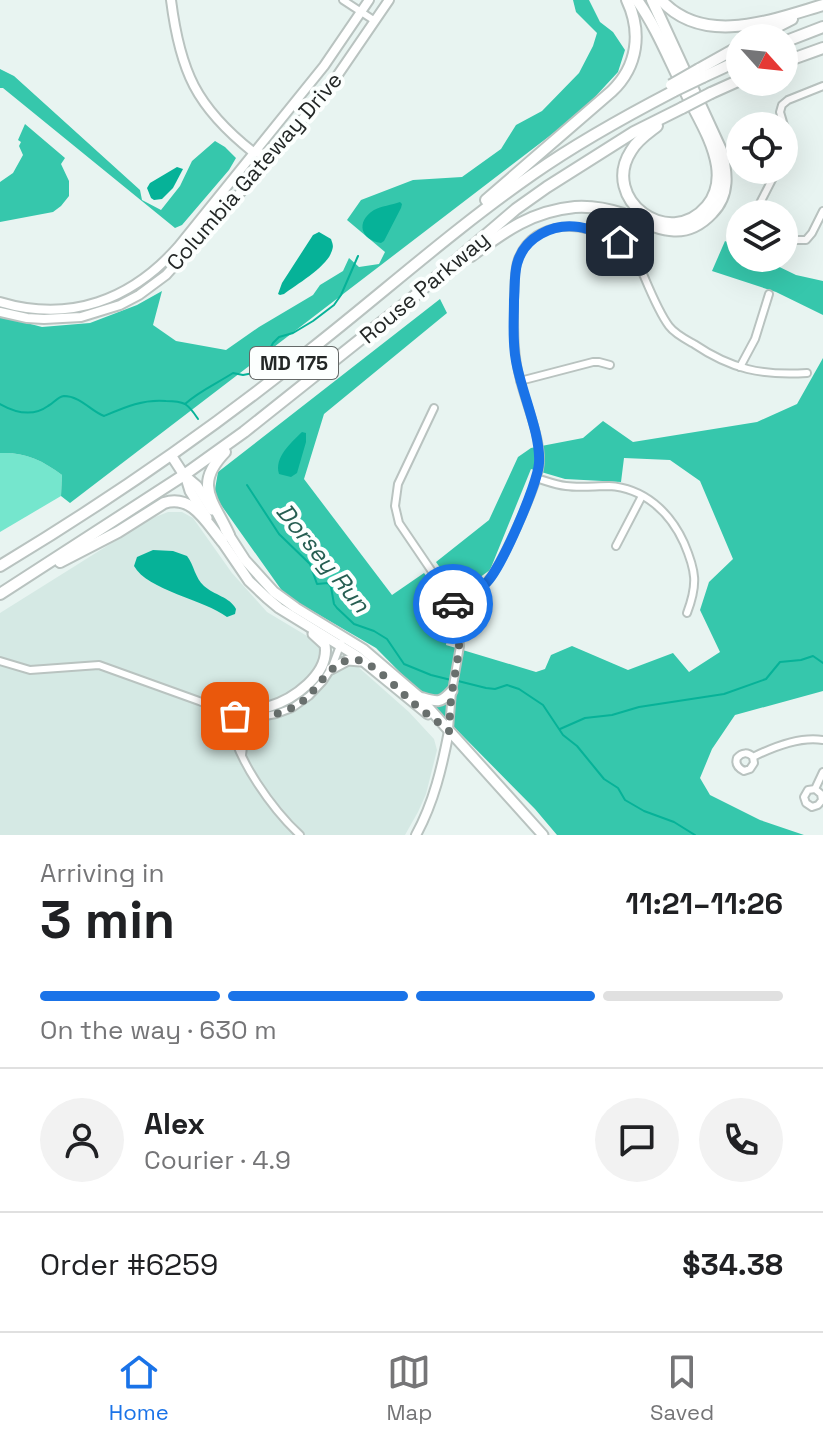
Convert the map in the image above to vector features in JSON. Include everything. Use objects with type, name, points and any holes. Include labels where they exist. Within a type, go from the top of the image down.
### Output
[{"type":"main road","points":[[413,265],[619,84],[630,68],[636,46],[635,24],[627,0]]},
{"type":"main road","points":[[637,0],[704,129],[717,165],[715,190],[708,205],[689,220],[662,223],[642,213],[631,201],[625,187],[624,169],[628,155],[638,141],[682,108]]},
{"type":"main road","points":[[411,299],[510,228],[538,215],[578,207],[596,208],[620,213],[668,231],[701,224],[716,210],[724,196],[726,184],[721,150],[652,0]]},
{"type":"main road","points":[[661,0],[688,20],[716,27],[763,22],[823,6]]},
{"type":"main road","points":[[785,24],[823,6]]},
{"type":"main road","points":[[798,37],[823,27]]},
{"type":"main road","points":[[798,57],[823,49]]},
{"type":"main road","points":[[701,73],[726,56]]},
{"type":"main road","name":"Rouse Parkway","points":[[0,566],[171,455],[309,352],[413,265],[534,173],[672,88],[726,65]]},
{"type":"main road","name":"Rouse Parkway","points":[[3,592],[184,475],[244,432],[547,187],[634,132],[726,86]]},
{"type":"main road","points":[[226,542],[207,482],[212,467],[244,432]]},
{"type":"main road","points":[[171,455],[184,475],[197,486],[246,584],[276,612],[319,638],[325,645],[323,663],[294,695],[265,707],[236,712]]},
{"type":"main road","points":[[3,592],[118,532],[164,503],[178,500],[189,504],[274,592],[341,640],[380,662],[418,696],[543,835]]},
{"type":"main road","points":[[341,640],[449,731]]},
{"type":"main road","points":[[331,669],[348,660],[366,663]]},
{"type":"main road","points":[[418,696],[438,702],[453,690]]},
{"type":"street","name":"Columbia Gateway Drive","points":[[171,0],[181,57],[199,96],[217,121],[253,152]]},
{"type":"street","points":[[343,0],[375,21]]},
{"type":"street","name":"Columbia Gateway Drive","points":[[0,302],[28,308],[61,309],[94,304],[116,296],[147,277],[169,258],[324,66],[369,0]]},
{"type":"street","name":"Columbia Gateway Drive","points":[[0,312],[27,318],[81,317],[109,309],[139,295],[166,275],[268,162],[337,76],[389,0]]},
{"type":"street","points":[[780,112],[788,100],[823,86]]},
{"type":"street","points":[[253,152],[267,153],[296,125]]},
{"type":"street","points":[[798,240],[806,240],[823,211]]},
{"type":"street","points":[[452,601],[481,587],[495,573],[536,478],[538,445],[514,350],[516,266],[526,244],[539,234],[554,228],[579,227],[620,242],[636,258],[671,328],[707,353],[740,367],[769,374],[807,373]]},
{"type":"street","points":[[740,367],[755,339],[769,294]]},
{"type":"street","points":[[520,381],[593,362],[610,365]]},
{"type":"street","points":[[416,835],[440,776],[449,731],[460,639],[452,601],[399,523],[395,506],[398,484],[434,408]]},
{"type":"street","points":[[536,478],[564,486],[617,487],[658,506],[680,534],[693,564],[696,581],[687,613]]},
{"type":"street","points":[[616,546],[642,496]]},
{"type":"street","points":[[0,661],[23,669],[39,670],[99,665],[254,718],[292,708],[309,696],[331,669],[341,640]]},
{"type":"street","points":[[236,712],[242,756],[263,791],[300,835]]},
{"type":"street","points":[[753,757],[802,740],[823,740]]},
{"type":"street","points":[[815,789],[823,772]]},
{"type":"shaded area","points":[[573,0],[589,0],[600,22],[613,32],[625,50],[618,72],[581,112],[70,503],[61,496],[62,475],[55,470],[25,456],[0,453],[0,316],[42,327],[90,323],[137,305],[162,291],[153,325],[176,341],[226,350],[313,295],[320,285],[343,271],[349,258],[359,267],[379,264],[385,252],[347,220],[361,200],[413,180],[462,177],[501,149],[516,125],[542,111],[579,73],[597,33],[576,12]]},
{"type":"shaded area","points":[[0,69],[14,76],[140,190],[142,200],[161,210],[180,186],[192,161],[215,141],[236,158],[182,225],[175,228],[0,88]]},
{"type":"shaded area","points":[[25,124],[65,158],[61,164],[69,181],[69,196],[53,212],[0,222],[0,182],[13,173],[23,155],[18,140]]},
{"type":"shaded area","points":[[177,167],[183,169],[173,188],[162,199],[151,198],[147,188],[150,183]]},
{"type":"shaded area","points":[[400,202],[401,208],[384,241],[381,243],[369,238],[363,230],[368,215]]},
{"type":"shaded area","points":[[319,232],[332,241],[333,249],[328,258],[303,281],[284,294],[278,294],[313,235]]},
{"type":"shaded area","points":[[725,241],[726,272],[790,272],[823,281],[823,315],[776,292],[712,271]]},
{"type":"shaded area","points":[[440,299],[447,313],[324,414],[304,479],[392,595],[424,573],[451,615],[446,645],[536,672],[545,669],[551,655],[572,646],[628,670],[673,653],[689,672],[720,652],[700,610],[709,582],[733,559],[700,481],[670,460],[624,458],[621,482],[565,479],[531,469],[490,570],[458,593],[436,562],[489,520],[518,457],[531,448],[583,438],[603,421],[633,442],[757,422],[797,404],[823,358],[823,691],[735,715],[712,749],[700,778],[710,795],[760,820],[804,835],[557,835],[376,648],[285,595],[214,495],[218,472]]},
{"type":"shaded area","points":[[302,432],[306,433],[306,442],[297,473],[291,477],[279,474],[281,456]]},
{"type":"shaded area","points":[[0,453],[33,458],[62,475],[61,496],[0,532]]},
{"type":"shaded area","points":[[168,512],[182,512],[193,518],[232,573],[267,612],[357,666],[434,739],[437,750],[426,794],[405,835],[0,835],[0,613],[150,519]]},
{"type":"shaded area","points":[[153,550],[173,551],[187,556],[201,583],[230,602],[236,609],[235,614],[227,617],[151,582],[134,566],[137,557]]},
{"type":"waterway","points":[[185,404],[233,373],[258,372],[279,337],[293,333],[334,305],[358,256]]},
{"type":"waterway","name":"Dorsey Run","points":[[0,404],[30,413],[64,396],[80,401],[104,416],[142,402],[173,401],[185,404],[198,419]]},
{"type":"waterway","name":"Dorsey Run","points":[[247,485],[279,534],[310,564],[317,584],[328,583],[331,587],[337,608],[354,624],[387,639],[404,664],[451,680]]},
{"type":"waterway","points":[[560,729],[585,718],[724,694],[766,679],[780,662],[813,656],[823,663]]},
{"type":"waterway","name":"Dorsey Run","points":[[458,681],[486,688],[507,685],[519,689],[543,705],[563,735],[577,746],[604,779],[618,788],[625,800],[695,835]]},
{"type":"way so far","points":[[235,716],[254,718],[292,708],[309,696],[331,669],[343,661],[357,660],[366,663],[449,731],[460,646],[460,628],[453,604]]},
{"type":"route","points":[[453,604],[452,601],[486,584],[495,573],[539,469],[538,445],[514,350],[517,261],[526,244],[539,234],[562,227],[579,227],[620,242]]}]
